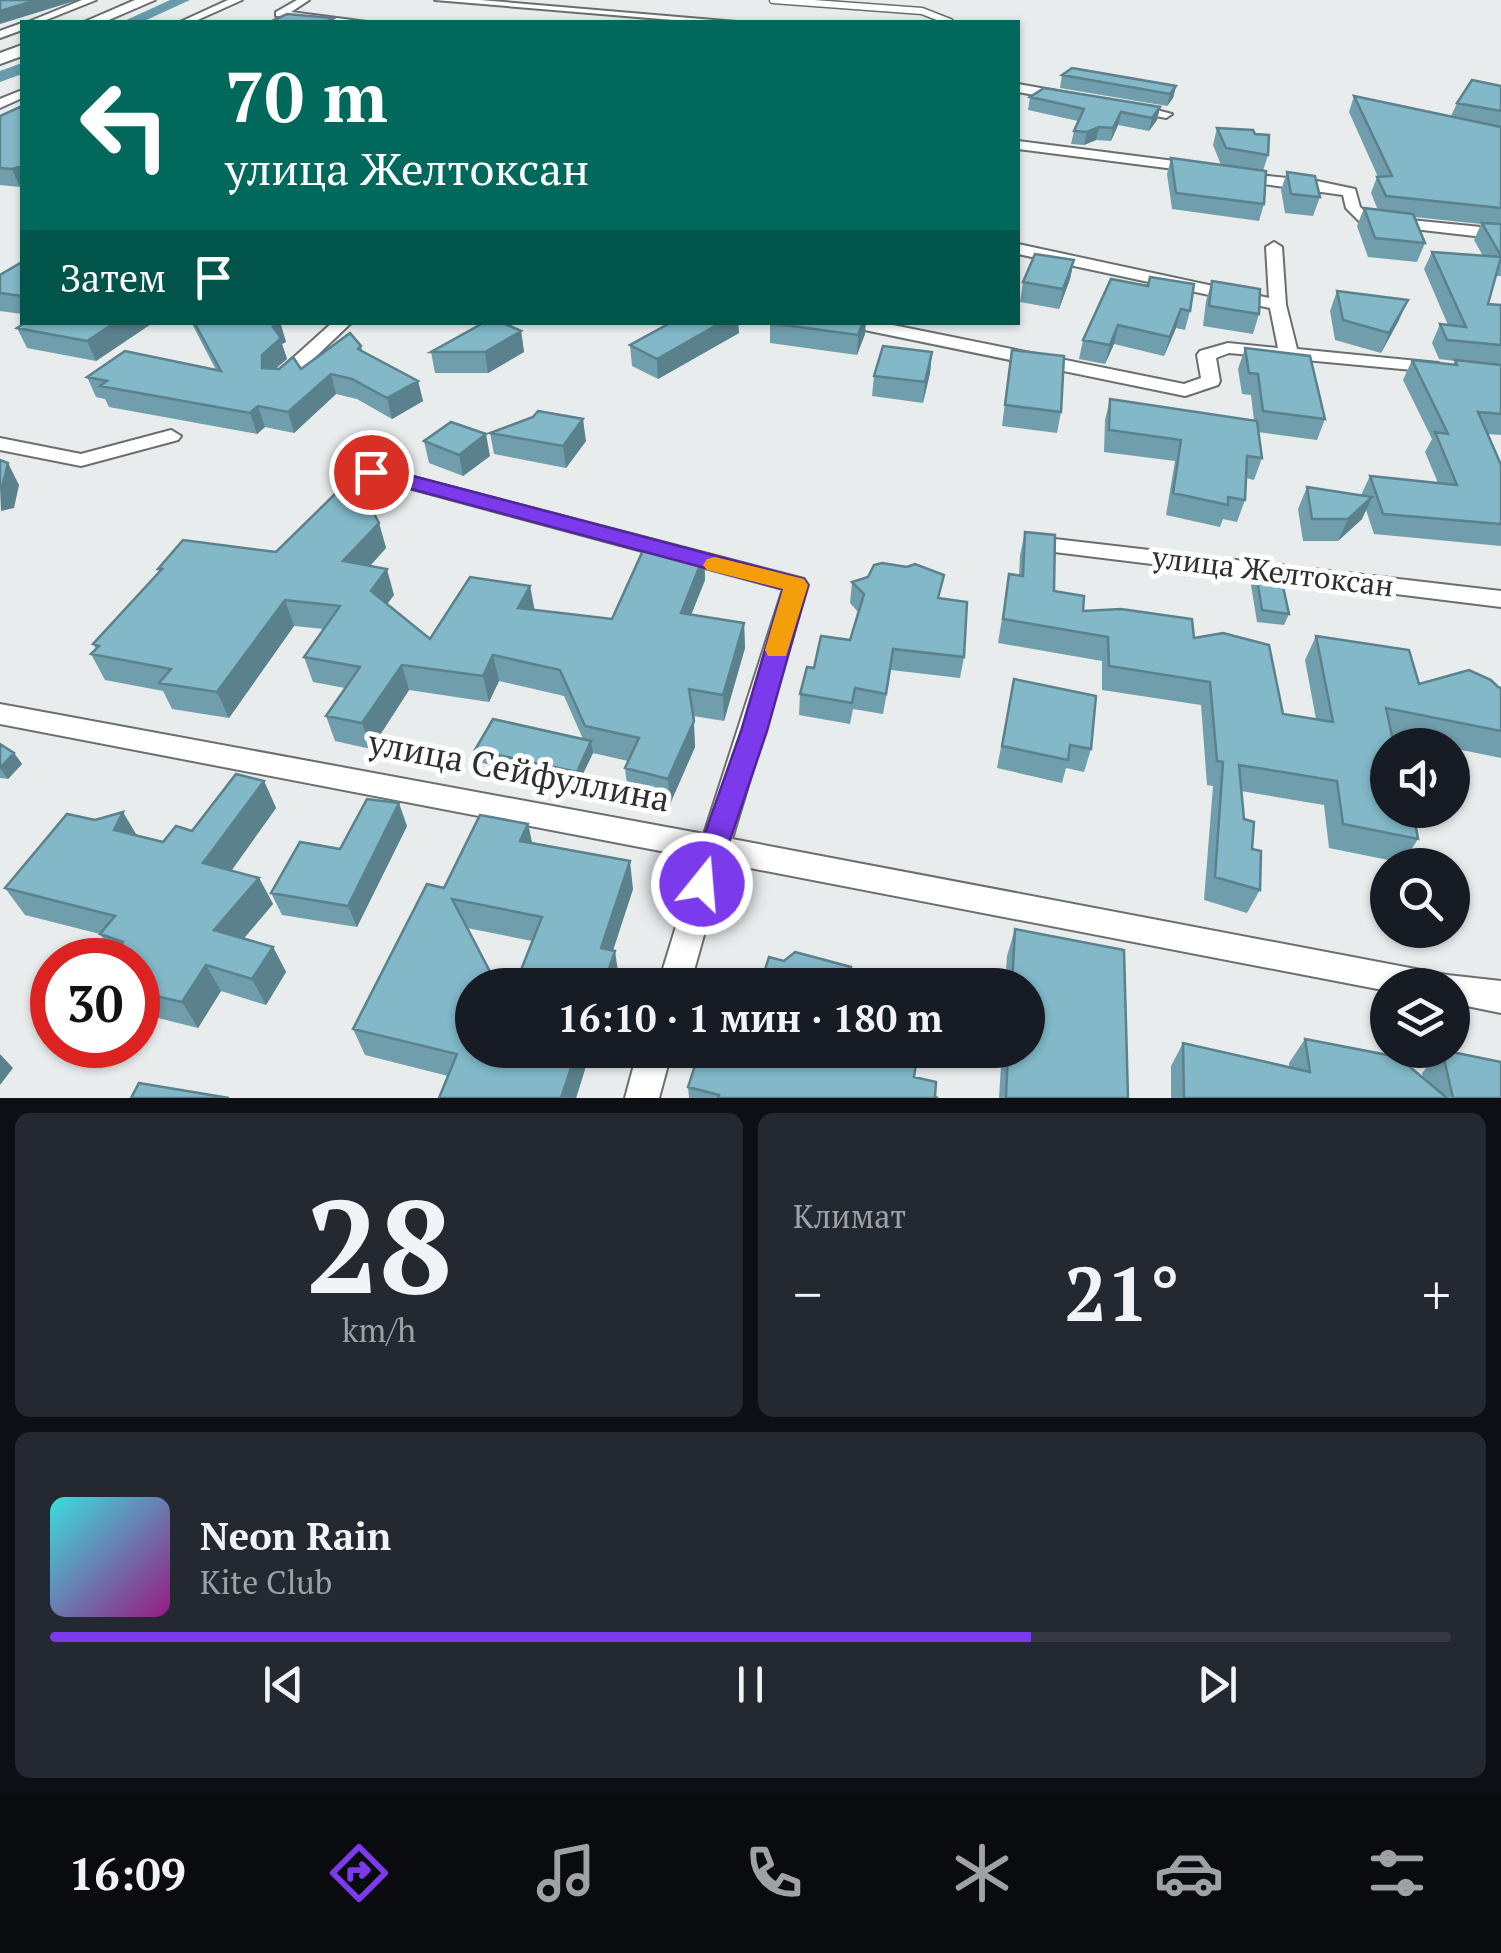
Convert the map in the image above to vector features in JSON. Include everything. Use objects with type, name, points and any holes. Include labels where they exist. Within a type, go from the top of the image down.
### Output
[{"type":"main road","points":[[97,20],[148,0]]},
{"type":"street","points":[[37,20],[91,0]]},
{"type":"street","points":[[190,20],[237,0]]},
{"type":"street","points":[[304,0],[280,14],[342,20]]},
{"type":"street","points":[[440,0],[705,20]]},
{"type":"street","points":[[1020,88],[1082,99]]},
{"type":"street","points":[[1121,106],[1166,114]]},
{"type":"street","points":[[1020,145],[1188,166],[1248,179],[1317,184],[1350,192],[1353,208],[1366,220],[1501,234]]},
{"type":"street","points":[[1274,247],[1278,304],[1289,355]]},
{"type":"street","points":[[1020,249],[1278,304]]},
{"type":"street","points":[[278,382],[341,325]]},
{"type":"street","points":[[865,325],[1186,390],[1211,382],[1206,355],[1228,348],[1462,372]]},
{"type":"street","points":[[0,444],[81,460],[171,436]]},
{"type":"street","points":[[371,472],[796,585],[754,731],[711,850],[679,968]]},
{"type":"street","name":"улица Желтоксан","points":[[1046,545],[1501,599]]},
{"type":"street","name":"улица Сейфуллина","points":[[0,714],[1370,973]]},
{"type":"street","points":[[1470,991],[1501,997]]},
{"type":"street","points":[[642,1098],[650,1068]]},
{"type":"lane","points":[[773,0],[922,11],[945,20]]},
{"type":"building","points":[[0,0],[37,0],[0,11]]},
{"type":"building","points":[[287,14],[334,18],[330,20],[274,20]]},
{"type":"building","points":[[1072,68],[1176,86],[1170,94],[1062,75]]},
{"type":"building","points":[[1472,80],[1501,86],[1501,111],[1457,103]]},
{"type":"building","points":[[1044,88],[1160,107],[1152,118],[1121,112],[1113,128],[1074,131],[1084,109],[1030,97]]},
{"type":"building","points":[[1354,96],[1501,127],[1501,208],[1386,196],[1377,177],[1392,176]]},
{"type":"building","points":[[20,107],[20,167],[0,168],[0,116]]},
{"type":"building","points":[[1217,128],[1269,135],[1268,155],[1226,148]]},
{"type":"building","points":[[1171,158],[1266,171],[1264,204],[1176,193]]},
{"type":"building","points":[[1287,172],[1315,176],[1320,197],[1291,194]]},
{"type":"building","points":[[1364,208],[1413,214],[1425,243],[1375,238]]},
{"type":"building","points":[[1482,223],[1501,224],[1501,256]]},
{"type":"building","points":[[1432,252],[1501,257],[1488,304],[1501,305],[1501,345],[1447,340],[1440,324],[1466,327]]},
{"type":"building","points":[[1035,254],[1074,260],[1063,289],[1023,282]]},
{"type":"building","points":[[20,263],[20,296],[0,293],[0,275]]},
{"type":"building","points":[[1150,277],[1194,284],[1190,311],[1181,309],[1170,337],[1118,325],[1110,345],[1083,340],[1111,279],[1148,286]]},
{"type":"building","points":[[1212,281],[1260,289],[1259,314],[1209,306]]},
{"type":"building","points":[[1337,291],[1408,300],[1389,333],[1343,320]]},
{"type":"building","points":[[22,325],[111,325],[87,341],[17,328]]},
{"type":"building","points":[[196,325],[276,325],[273,327],[281,338],[262,355],[262,368],[279,369],[293,357],[301,369],[350,333],[361,346],[358,349],[418,381],[387,398],[352,379],[331,374],[288,412],[258,406],[250,413],[100,386],[107,381],[87,377],[125,351],[221,371]]},
{"type":"building","points":[[480,325],[508,325],[521,331],[485,352],[431,352]]},
{"type":"building","points":[[667,325],[717,325],[657,359],[630,345]]},
{"type":"building","points":[[785,325],[862,325],[858,335]]},
{"type":"building","points":[[883,346],[932,352],[925,382],[874,376]]},
{"type":"building","points":[[1245,348],[1310,356],[1325,419],[1263,411],[1258,374],[1249,373]]},
{"type":"building","points":[[1012,350],[1064,356],[1061,412],[1005,405]]},
{"type":"building","points":[[1412,360],[1501,365],[1501,414],[1478,412],[1501,465],[1501,524],[1383,514],[1370,476],[1457,485],[1435,432],[1448,434]]},
{"type":"building","points":[[1110,399],[1257,421],[1262,458],[1247,456],[1245,500],[1228,497],[1228,505],[1173,493],[1181,440],[1109,430]]},
{"type":"building","points":[[538,411],[583,419],[563,446],[490,433],[533,417]]},
{"type":"building","points":[[451,422],[486,434],[459,455],[424,441]]},
{"type":"building","points":[[0,460],[8,463],[2,487],[0,487]]},
{"type":"building","points":[[1307,487],[1372,497],[1348,519],[1312,519]]},
{"type":"building","points":[[337,492],[369,504],[379,523],[343,561],[387,569],[371,591],[430,639],[470,577],[530,586],[518,608],[612,619],[645,546],[704,555],[681,613],[744,623],[723,695],[689,689],[694,721],[668,779],[625,768],[639,738],[585,726],[560,670],[493,655],[483,676],[402,665],[362,723],[326,716],[360,667],[304,657],[340,606],[285,600],[217,692],[159,683],[171,669],[91,654],[99,646],[93,644],[162,569],[158,569],[183,540],[276,552]]},
{"type":"building","points":[[1025,532],[1055,535],[1054,591],[1084,596],[1083,611],[1121,609],[1192,619],[1194,638],[1223,633],[1269,645],[1283,714],[1333,722],[1316,636],[1409,650],[1419,684],[1469,670],[1491,680],[1501,688],[1501,731],[1386,708],[1390,728],[1370,728],[1370,828],[1416,828],[1418,839],[1343,824],[1337,781],[1239,765],[1244,819],[1254,822],[1252,849],[1261,851],[1260,890],[1215,877],[1223,762],[1217,761],[1210,682],[1109,666],[1108,637],[1003,619],[1009,574],[1023,576]]},
{"type":"building","points":[[915,564],[944,575],[938,598],[967,602],[964,657],[893,649],[886,694],[855,688],[852,703],[800,694],[807,667],[814,668],[821,636],[850,640],[864,594],[852,582],[868,577],[874,565],[907,567]]},
{"type":"building","points":[[1256,573],[1281,577],[1289,614],[1262,610]]},
{"type":"building","points":[[1014,679],[1096,696],[1091,749],[1070,745],[1068,760],[1002,746]]},
{"type":"building","points":[[493,719],[591,741],[577,772],[475,750]]},
{"type":"building","points":[[0,744],[14,753],[0,768]]},
{"type":"building","points":[[236,774],[264,781],[203,863],[259,878],[214,930],[273,947],[252,979],[206,965],[182,1002],[160,997],[160,938],[112,938],[100,934],[115,916],[5,888],[67,814],[95,820],[123,812],[114,830],[163,842],[176,826],[192,831]]},
{"type":"building","points":[[367,799],[399,803],[348,906],[271,893],[300,842],[340,849]]},
{"type":"building","points":[[480,815],[528,824],[520,841],[630,861],[601,948],[615,951],[609,968],[522,968],[542,917],[452,899],[488,968],[455,968],[455,1054],[353,1029],[427,884],[444,888]]},
{"type":"building","points":[[1015,929],[1124,950],[1128,1098],[1006,1098],[1007,1068],[1045,1068],[1045,968],[1013,968]]},
{"type":"building","points":[[795,952],[851,967],[766,968],[769,957],[784,961]]},
{"type":"building","points":[[1305,1039],[1370,1052],[1370,1068],[1411,1068],[1447,1098],[1184,1098],[1183,1043],[1310,1072]]},
{"type":"building","points":[[1470,1056],[1501,1062],[1501,1098],[1453,1098],[1446,1068],[1470,1068]]},
{"type":"building","points":[[455,1059],[455,1068],[571,1068],[561,1098],[439,1098]]},
{"type":"building","points":[[694,1068],[915,1068],[914,1077],[936,1082],[938,1098],[718,1098],[719,1095],[688,1087]]},
{"type":"building","points":[[139,1083],[229,1098],[131,1098]]},
{"type":"waterway","points":[[135,20],[183,0]]},
{"type":"waterway","points":[[0,77],[20,69]]},
{"type":"slow traffic","points":[[715,565],[796,585],[777,650]]},
{"type":"route","points":[[371,472],[796,585],[754,731],[702,884]]}]
